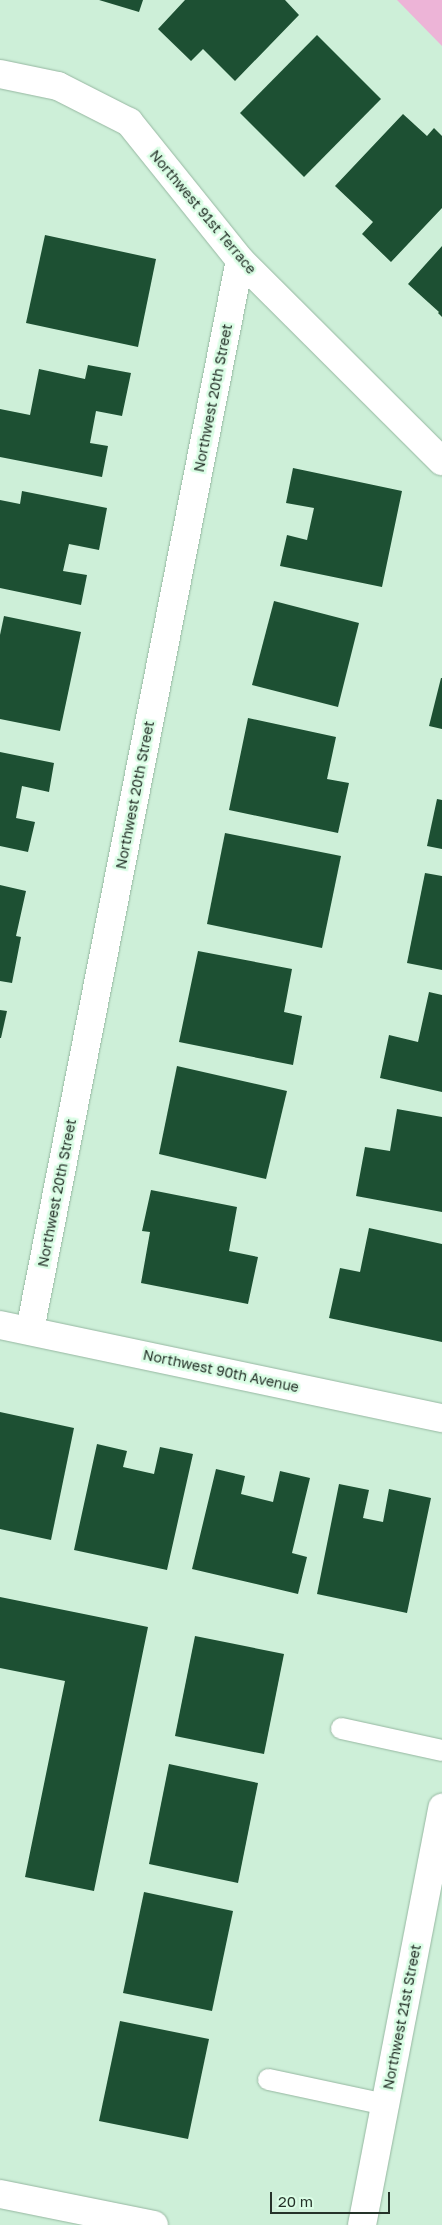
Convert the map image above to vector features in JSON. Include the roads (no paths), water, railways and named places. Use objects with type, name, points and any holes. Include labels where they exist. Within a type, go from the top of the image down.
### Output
[{"type":"street","name":"Northwest 91st Terrace","points":[[0,74],[58,86],[129,122],[240,260],[442,461]]},
{"type":"street","name":"Northwest 20th Street","points":[[30,1330],[240,260]]},
{"type":"street","name":"Northwest 90th Avenue","points":[[0,1325],[442,1418]]},
{"type":"street","name":"Northwest 21st Street","points":[[362,2225],[442,1808]]},
{"type":"street","points":[[0,2194],[154,2225]]},
{"type":"lane","points":[[341,1728],[442,1750]]},
{"type":"lane","points":[[268,2079],[385,2104]]}]
